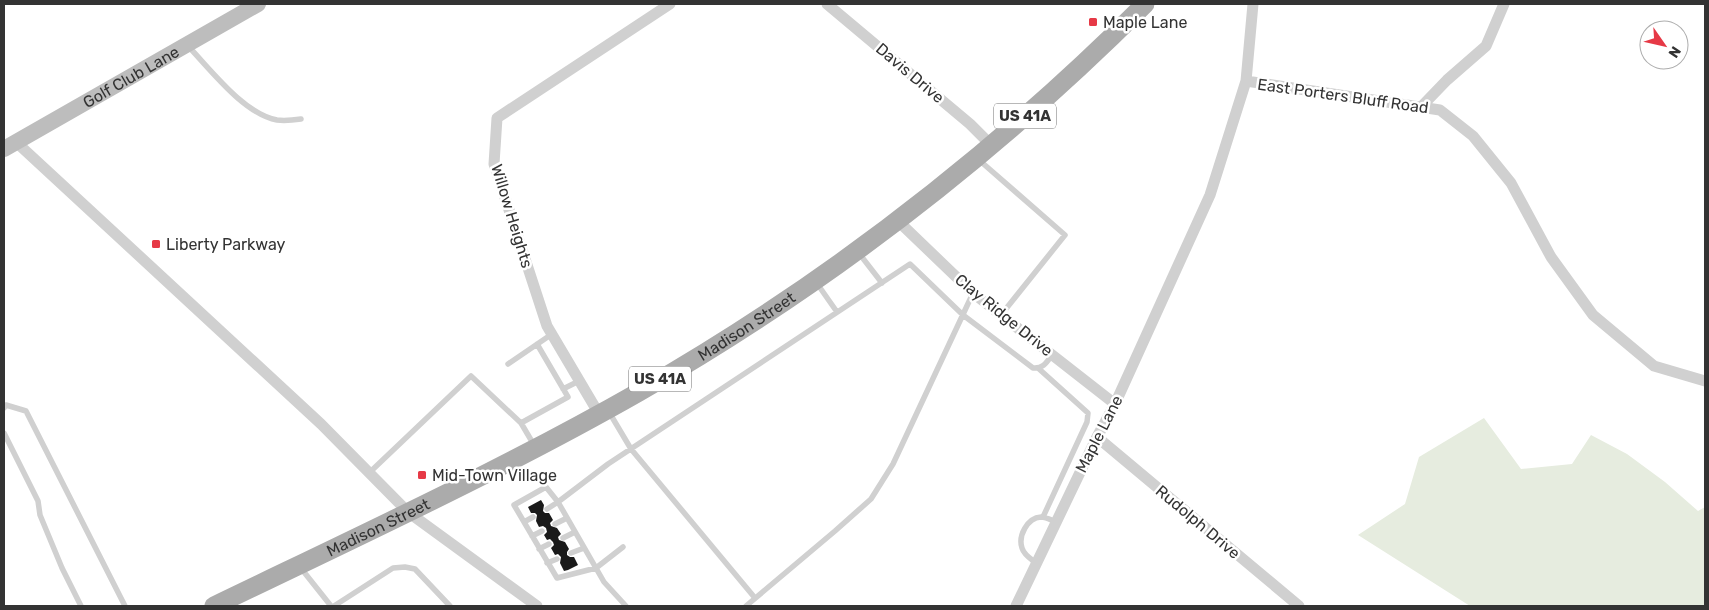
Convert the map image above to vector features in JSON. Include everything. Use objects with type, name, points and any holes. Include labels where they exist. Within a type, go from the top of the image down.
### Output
[{"type":"main road","name":"Madison Street","points":[[214,606],[536,448],[697,358],[814,280],[897,220],[1032,110],[1103,46],[1145,4]]},
{"type":"street","name":"Golf Club Lane","points":[[10,146],[258,4]]},
{"type":"street","name":"Willow Heights","points":[[603,412],[579,381],[547,326],[494,164],[497,118],[670,4]]},
{"type":"street","name":"Maple Lane","points":[[1016,606],[1096,437],[1115,404],[1210,195],[1246,81],[1253,4]]},
{"type":"street","points":[[1421,107],[1486,46],[1504,4]]},
{"type":"street","name":"Davis Drive","points":[[831,5],[970,124],[991,145]]},
{"type":"street","name":"East Porters Bluff Road","points":[[1246,81],[1440,110],[1473,136],[1511,183],[1551,257],[1593,315],[1654,366],[1705,381]]},
{"type":"street","points":[[10,146],[321,424],[408,512],[537,606]]},
{"type":"street","name":"Clay Ridge Drive","points":[[897,220],[973,293],[1115,404]]},
{"type":"street","name":"Rudolph Drive","points":[[1096,437],[1299,606]]},
{"type":"lane","points":[[186,45],[234,94],[257,113],[278,120],[301,119]]},
{"type":"lane","points":[[976,157],[1065,235],[1001,315]]},
{"type":"lane","points":[[856,250],[882,283]]},
{"type":"lane","points":[[547,509],[608,464],[910,264],[963,315],[1033,368],[1038,368],[1088,413],[1087,422],[1043,517]]},
{"type":"lane","points":[[814,280],[837,312]]},
{"type":"lane","points":[[746,606],[836,531],[871,499],[893,464],[973,293]]},
{"type":"lane","points":[[508,364],[552,334]]},
{"type":"lane","points":[[521,423],[568,397],[537,344]]},
{"type":"lane","points":[[1038,368],[1052,355]]},
{"type":"lane","points":[[369,473],[471,376],[521,423],[536,448]]},
{"type":"lane","points":[[563,389],[579,381]]},
{"type":"lane","points":[[4,408],[6,405],[26,411],[125,606]]},
{"type":"lane","points":[[603,412],[631,449],[756,598]]},
{"type":"lane","points":[[4,433],[38,502],[40,515],[62,568],[81,606]]},
{"type":"lane","points":[[623,547],[596,568],[556,578],[514,505],[546,487],[558,502],[584,548],[596,568],[604,582],[626,606]]},
{"type":"lane","points":[[524,522],[534,517]]},
{"type":"lane","points":[[1036,563],[1022,549],[1021,537],[1033,519],[1043,517],[1056,522]]},
{"type":"lane","points":[[555,524],[567,518]]},
{"type":"lane","points":[[532,536],[542,531]]},
{"type":"lane","points":[[563,538],[575,532]]},
{"type":"lane","points":[[539,549],[549,544]]},
{"type":"lane","points":[[571,553],[584,548]]},
{"type":"lane","points":[[547,563],[557,559]]},
{"type":"lane","points":[[298,566],[333,606],[393,568],[405,567],[414,568],[450,606]]},
{"type":"shaded area","points":[[1484,418],[1521,469],[1572,464],[1591,435],[1627,454],[1665,482],[1698,511],[1705,507],[1705,606],[1470,606],[1358,535],[1405,504],[1419,457]]},
{"type":"building","points":[[541,500],[544,505],[543,511],[549,513],[553,520],[550,523],[551,526],[557,528],[561,534],[558,537],[559,540],[565,542],[569,549],[567,555],[574,557],[578,565],[568,570],[564,571],[560,563],[561,557],[558,554],[555,555],[551,548],[554,545],[553,542],[550,539],[547,540],[544,535],[547,532],[546,528],[543,526],[539,527],[536,521],[537,515],[531,513],[528,507]]},
{"type":"place","name":"Maple Lane","points":[[1093,22]]},
{"type":"place","name":"Liberty Parkway","points":[[156,244]]},
{"type":"place","name":"Mid-Town Village","points":[[422,475]]}]
